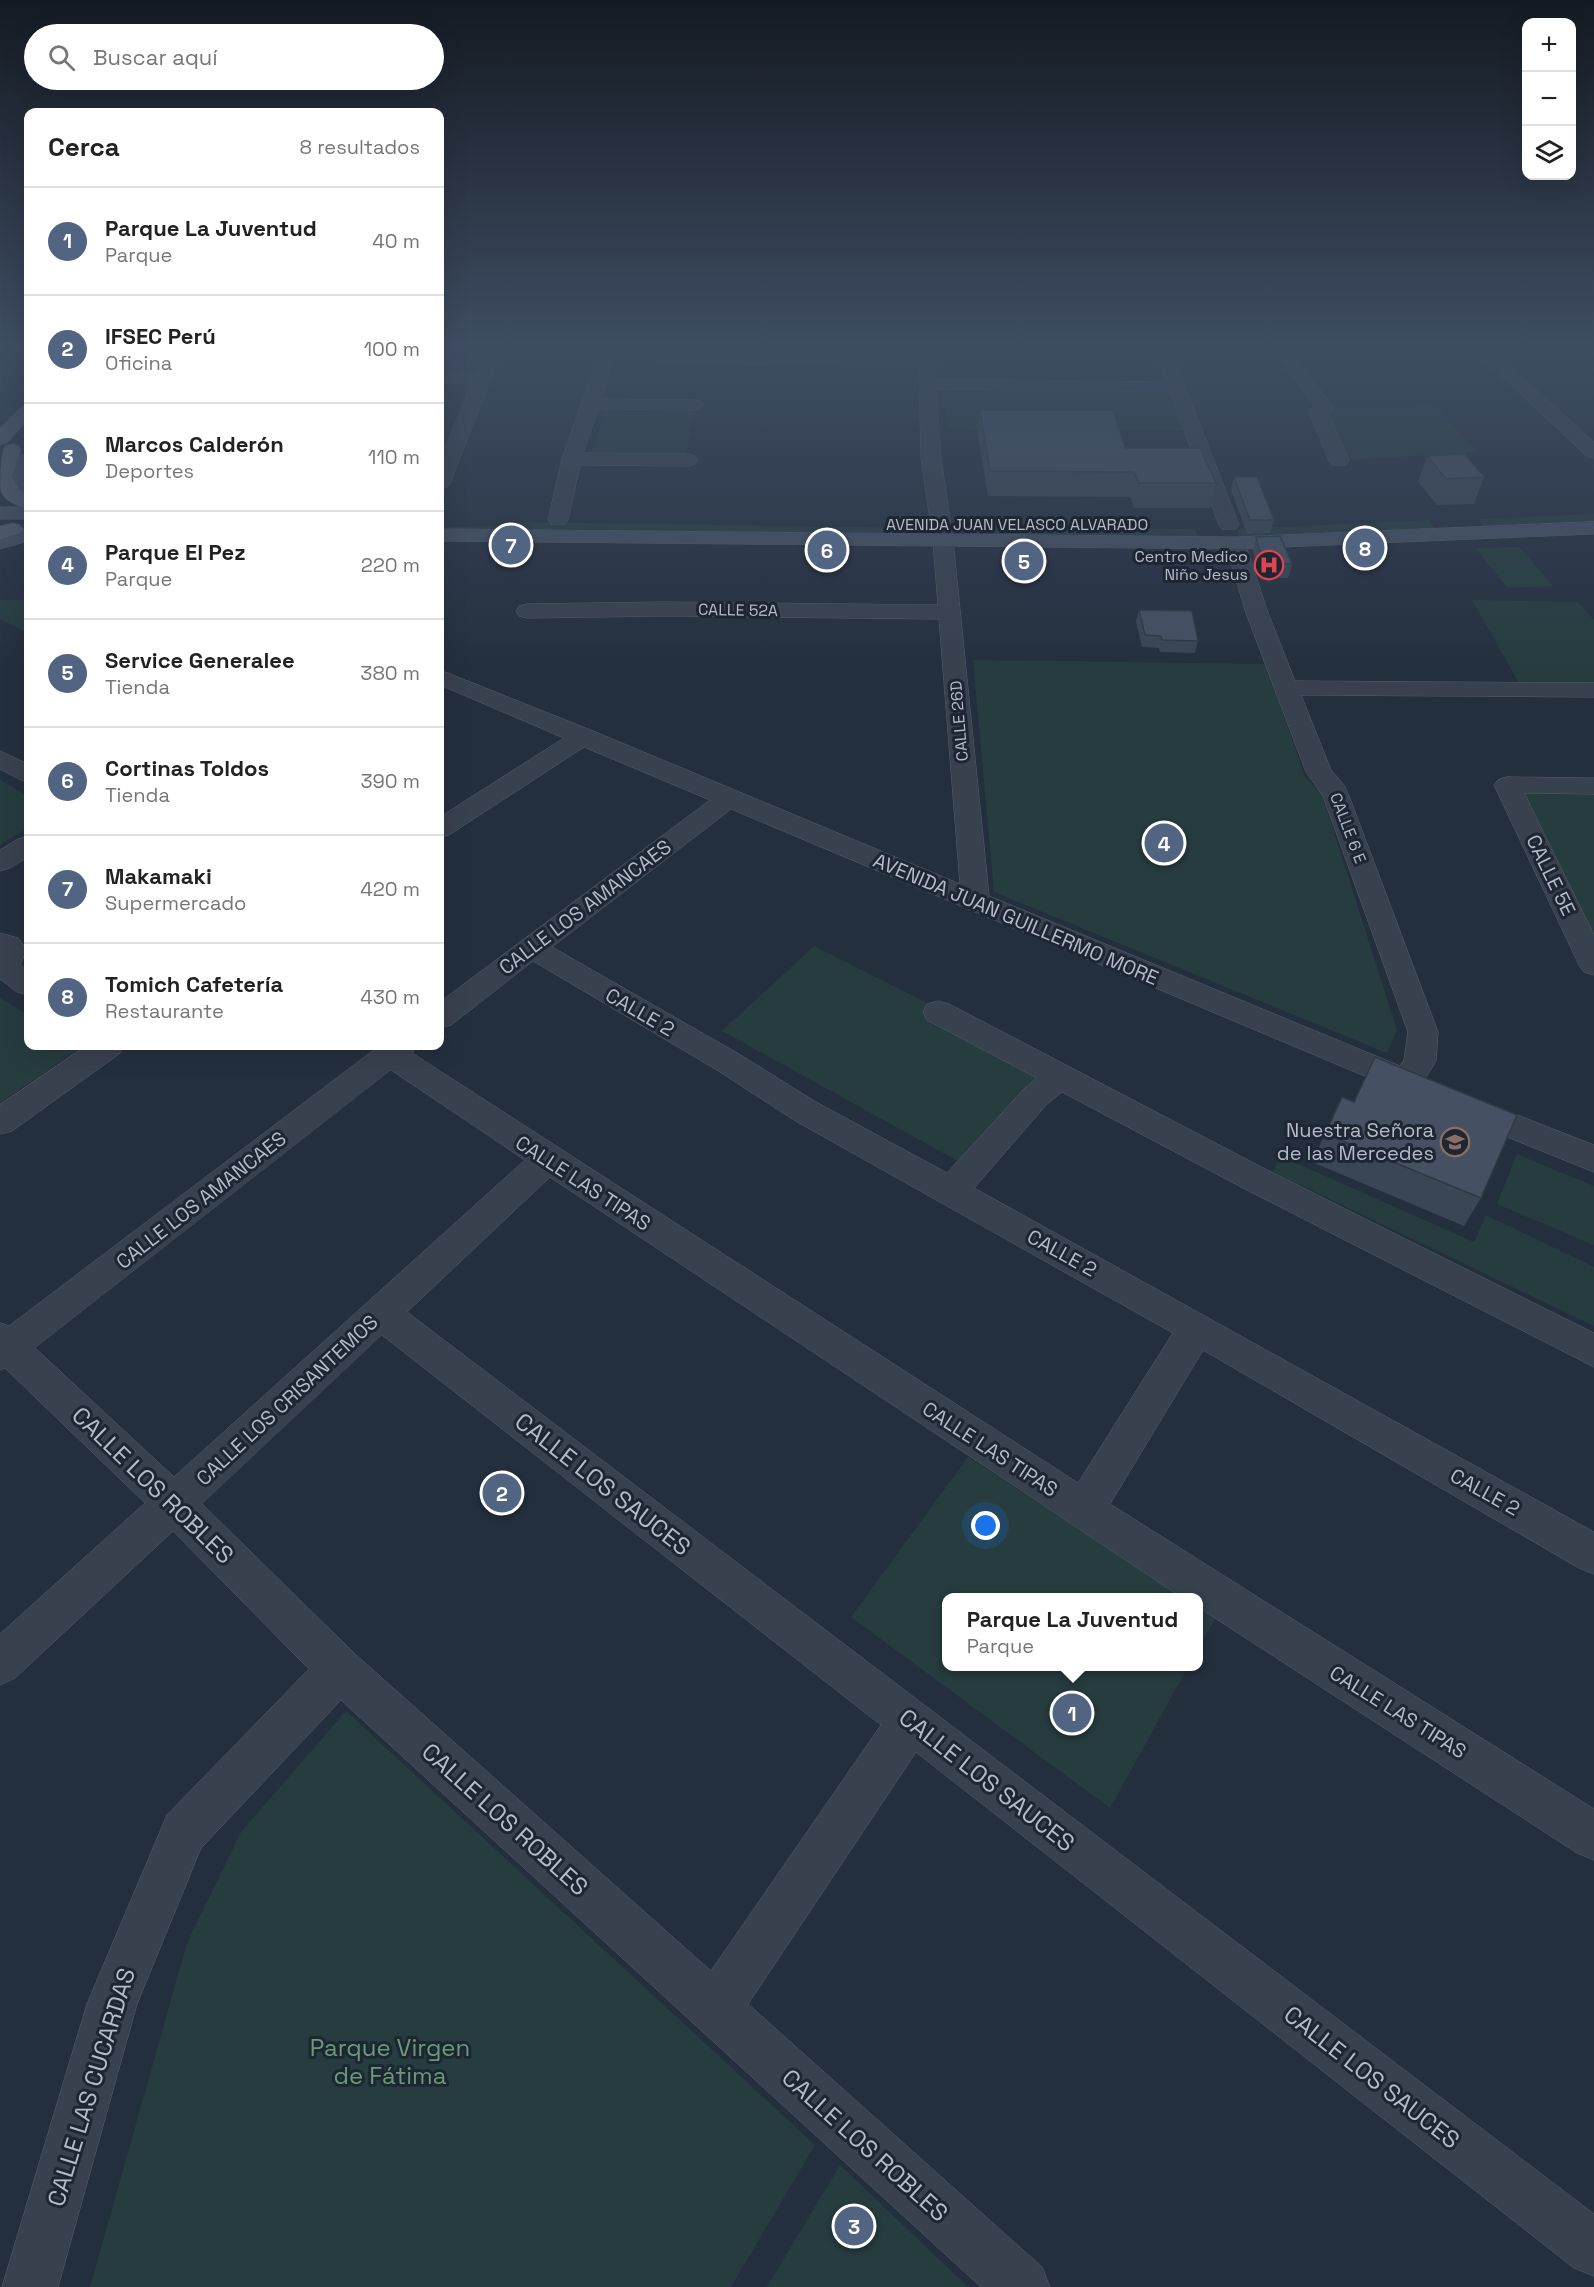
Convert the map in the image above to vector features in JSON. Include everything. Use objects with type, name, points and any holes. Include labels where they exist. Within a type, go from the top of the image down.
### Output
[{"type":"main road","points":[[9,455],[3,477],[11,493],[24,501]]},
{"type":"main road","points":[[11,455],[22,472],[24,487]]},
{"type":"main road","name":"AVENIDA JUAN VELASCO ALVARADO","points":[[444,535],[942,533],[1228,541],[1457,516],[1594,510]]},
{"type":"main road","points":[[0,513],[24,513]]},
{"type":"main road","points":[[1457,516],[1472,533]]},
{"type":"main road","name":"AVENIDA JUAN VELASCO ALVARADO","points":[[444,518],[558,520],[1196,543],[1594,528]]},
{"type":"main road","points":[[1196,543],[1225,555],[1228,541]]},
{"type":"street","points":[[444,473],[451,455]]},
{"type":"street","points":[[558,520],[573,455]]},
{"type":"street","name":"CALLE 26D","points":[[931,455],[942,533],[975,901]]},
{"type":"street","name":"CALLE 6 E","points":[[1199,455],[1228,541],[1319,772],[1334,791],[1423,1032],[1420,1061],[1407,1082]]},
{"type":"street","points":[[1336,455],[1339,461]]},
{"type":"street","points":[[572,459],[688,460]]},
{"type":"street","name":"CALLE 52A","points":[[527,611],[675,609],[949,612]]},
{"type":"street","name":"AVENIDA JUAN GUILLERMO MORE","points":[[444,679],[1594,1159]]},
{"type":"street","points":[[1286,688],[1594,690]]},
{"type":"street","points":[[444,826],[584,736]]},
{"type":"street","points":[[0,759],[24,772]]},
{"type":"street","name":"CALLE 5E","points":[[1594,786],[1507,785],[1594,965]]},
{"type":"street","name":"CALLE LOS AMANCAES","points":[[444,1014],[729,797]]},
{"type":"street","points":[[0,862],[24,847]]},
{"type":"street","points":[[0,943],[8,945],[12,950],[8,961],[0,966],[24,982]]},
{"type":"street","name":"CALLE 2","points":[[532,948],[728,1062],[805,1110],[1594,1554]]},
{"type":"street","points":[[938,1012],[1059,1077],[1594,1351]]},
{"type":"street","points":[[0,1122],[102,1050]]},
{"type":"street","name":"CALLE LOS AMANCAES","points":[[3,1347],[396,1050]]},
{"type":"street","name":"CALLE LAS TIPAS","points":[[396,1050],[547,1160],[1239,1611],[1594,1836]]},
{"type":"street","points":[[951,1192],[1036,1096],[1059,1077]]},
{"type":"street","name":"CALLE LOS CRISANTEMOS","points":[[0,1663],[547,1160]]},
{"type":"street","name":"CALLE LOS SAUCES","points":[[381,1313],[1594,2248]]},
{"type":"street","points":[[1084,1510],[1196,1329]]},
{"type":"street","name":"CALLE LOS ROBLES","points":[[3,1347],[174,1504],[340,1669],[1022,2287]]},
{"type":"street","name":"CALLE LAS CUCARDAS","points":[[30,2287],[112,2004],[184,1832],[340,1669]]},
{"type":"street","points":[[716,2009],[910,1721]]},
{"type":"green space","points":[[1344,455],[1433,455],[1347,460]]},
{"type":"green space","points":[[1594,514],[1594,522],[1483,526],[1478,519]]},
{"type":"green space","points":[[1429,520],[1435,529],[1238,538],[1238,529]]},
{"type":"green space","points":[[515,522],[916,528],[915,536],[448,531],[450,527],[497,526]]},
{"type":"green space","points":[[970,528],[1195,529],[1199,541],[970,536]]},
{"type":"green space","points":[[1519,547],[1553,586],[1508,588],[1475,548]]},
{"type":"green space","points":[[0,600],[24,600],[24,631],[0,619]]},
{"type":"green space","points":[[1472,600],[1578,602],[1594,620],[1594,687],[1522,688]]},
{"type":"green space","points":[[973,660],[1266,664],[1305,777],[1322,794],[1397,1030],[1387,1053],[994,892]]},
{"type":"green space","points":[[0,780],[24,794],[24,830],[0,845]]},
{"type":"green space","points":[[1513,791],[1594,792],[1594,949]]},
{"type":"green space","points":[[814,946],[1052,1066],[967,1166],[722,1031]]},
{"type":"green space","points":[[0,998],[24,1013],[24,1050],[78,1050],[0,1103]]},
{"type":"green space","points":[[1517,1154],[1594,1186],[1594,1245],[1497,1204]]},
{"type":"green space","points":[[1280,1156],[1474,1242],[1486,1215],[1594,1267],[1594,1326],[1273,1172]]},
{"type":"green space","points":[[968,1457],[1177,1593],[942,1593],[942,1671],[1186,1671],[1110,1808],[851,1617]]},
{"type":"green space","points":[[1203,1611],[1215,1619],[1203,1640]]},
{"type":"green space","name":"Parque Virgen de Fátima","points":[[346,1711],[815,2145],[731,2287],[90,2287],[187,1943],[241,1832]]},
{"type":"green space","points":[[840,2165],[968,2287],[767,2287]]},
{"type":"building","points":[[987,455],[1203,455],[1216,483],[1139,483],[1134,472],[990,471]]},
{"type":"building","points":[[1465,455],[1484,477],[1446,479],[1427,456]]},
{"type":"building","points":[[1234,477],[1257,477],[1274,520],[1250,520]]},
{"type":"building","points":[[1280,536],[1292,564],[1263,563],[1256,537]]},
{"type":"building","points":[[1139,610],[1192,611],[1198,641],[1162,640],[1161,636],[1145,635]]},
{"type":"building","points":[[1375,1057],[1517,1115],[1481,1198],[1325,1134],[1342,1097],[1354,1102]]},
{"type":"place","name":"Makamaki","points":[[511,545]]},
{"type":"place","name":"Tomich Cafetería","points":[[1365,548]]},
{"type":"place","name":"Cortinas Toldos","points":[[827,550]]},
{"type":"place","name":"Service Generalee","points":[[1024,561]]},
{"type":"place","name":"Centro Medico Niño Jesus","points":[[1269,565]]},
{"type":"place","name":"Parque El Pez","points":[[1164,843]]},
{"type":"place","name":"Nuestra Señora de las Mercedes","points":[[1455,1142]]},
{"type":"place","name":"IFSEC Perú","points":[[502,1493]]},
{"type":"place","name":"Parque La Juventud","points":[[1072,1713]]},
{"type":"place","name":"Marcos Calderón","points":[[854,2226]]}]
